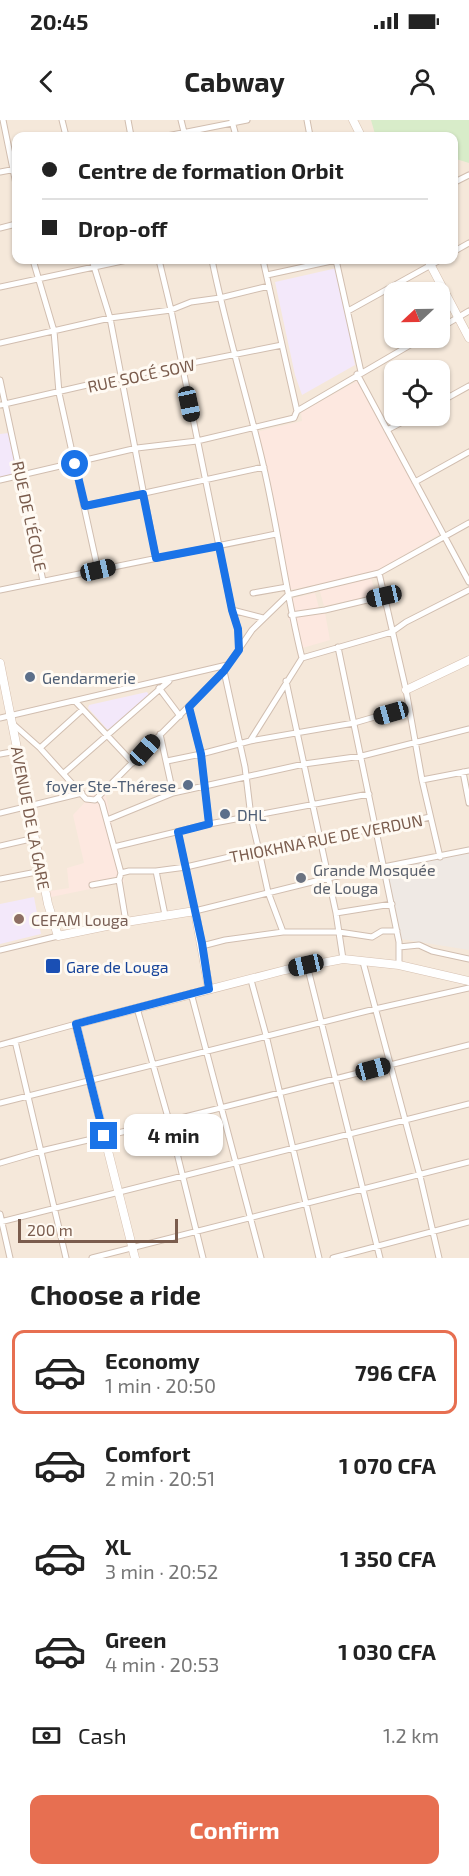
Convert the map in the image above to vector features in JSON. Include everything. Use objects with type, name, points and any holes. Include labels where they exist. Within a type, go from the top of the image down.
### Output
[{"type":"street","points":[[3,120],[12,157]]},
{"type":"street","points":[[195,132],[246,120]]},
{"type":"street","points":[[34,264],[54,331],[60,393],[98,570]]},
{"type":"street","points":[[93,264],[110,318],[137,448],[143,494],[156,558]]},
{"type":"street","points":[[0,287],[108,264]]},
{"type":"street","points":[[160,264],[232,610],[238,629],[239,650]]},
{"type":"street","points":[[213,264],[234,356],[264,467],[291,615],[302,657]]},
{"type":"street","points":[[264,264],[297,411]]},
{"type":"street","points":[[267,275],[318,264]]},
{"type":"street","points":[[337,264],[359,373],[469,582]]},
{"type":"street","points":[[348,311],[426,264]]},
{"type":"street","points":[[430,264],[469,338]]},
{"type":"street","points":[[0,343],[110,318],[171,310],[191,302],[220,298],[269,286]]},
{"type":"street","points":[[450,322],[469,311]]},
{"type":"street","name":"RUE SOCÉ SOW","points":[[3,405],[122,377],[282,345]]},
{"type":"street","points":[[0,480],[137,448],[197,441],[294,418],[297,411],[404,348]]},
{"type":"street","name":"RUE DE L'ÉCOLE","points":[[0,380],[3,405],[22,476],[43,581]]},
{"type":"street","points":[[450,396],[469,386]]},
{"type":"street","points":[[387,430],[395,426]]},
{"type":"street","points":[[415,482],[469,452]]},
{"type":"street","points":[[85,506],[264,467]]},
{"type":"street","points":[[13,724],[40,748],[86,799],[91,801],[133,764],[189,707],[226,668],[263,618],[288,595],[379,573],[469,523]]},
{"type":"street","points":[[0,590],[276,534]]},
{"type":"street","points":[[379,573],[440,856]]},
{"type":"street","points":[[252,593],[287,587]]},
{"type":"street","points":[[250,741],[302,657],[392,632],[406,622],[469,590]]},
{"type":"street","points":[[291,615],[325,610],[384,596]]},
{"type":"street","points":[[232,610],[263,618]]},
{"type":"street","points":[[338,647],[392,904],[399,947],[399,965]]},
{"type":"street","points":[[406,690],[469,660]]},
{"type":"street","name":"AVENUE DE LA GARE","points":[[0,663],[57,936]]},
{"type":"street","points":[[0,718],[226,668]]},
{"type":"street","points":[[226,668],[247,777],[251,817],[268,892],[284,932]]},
{"type":"street","points":[[64,773],[171,679]]},
{"type":"street","points":[[286,681],[336,913],[343,959]]},
{"type":"street","points":[[159,688],[180,716]]},
{"type":"street","points":[[75,700],[133,764]]},
{"type":"street","points":[[189,707],[201,754],[209,824]]},
{"type":"street","points":[[166,761],[241,745],[250,741],[354,723],[409,707]]},
{"type":"street","points":[[40,748],[82,710]]},
{"type":"street","points":[[108,820],[173,793],[304,764],[362,756],[469,729]]},
{"type":"street","points":[[160,734],[173,793]]},
{"type":"street","points":[[0,754],[17,751]]},
{"type":"street","points":[[422,780],[466,772],[469,803]]},
{"type":"street","points":[[0,813],[82,793]]},
{"type":"street","points":[[114,847],[209,824],[369,794]]},
{"type":"street","points":[[98,797],[108,820],[121,873],[119,880],[126,921]]},
{"type":"street","name":"THIOKHNA RUE DE VERDUN","points":[[121,873],[186,867],[320,836],[376,829],[430,817]]},
{"type":"street","points":[[178,832],[209,989]]},
{"type":"street","points":[[0,846],[35,838]]},
{"type":"street","points":[[0,950],[126,921],[195,910],[328,878],[469,850]]},
{"type":"street","points":[[0,879],[42,871]]},
{"type":"street","points":[[156,871],[165,915]]},
{"type":"street","points":[[92,885],[119,880]]},
{"type":"street","points":[[336,913],[392,904]]},
{"type":"street","points":[[202,946],[225,940],[284,932],[339,933],[372,937],[382,931],[397,931]]},
{"type":"street","points":[[399,947],[419,945],[432,951],[469,959]]},
{"type":"street","points":[[0,1045],[191,993],[306,965],[343,959],[399,965],[469,981]]},
{"type":"street","points":[[363,962],[420,1176],[439,1258]]},
{"type":"street","points":[[306,965],[380,1258]]},
{"type":"street","points":[[251,980],[319,1258]]},
{"type":"street","points":[[0,1103],[266,1035],[469,988]]},
{"type":"street","points":[[191,993],[261,1258]]},
{"type":"street","points":[[137,1008],[169,1121],[203,1258]]},
{"type":"street","points":[[76,1024],[135,1258]]},
{"type":"street","points":[[15,1041],[66,1258]]},
{"type":"street","points":[[0,1163],[469,1045]]},
{"type":"street","points":[[1,1222],[469,1104]]},
{"type":"street","points":[[92,1258],[250,1219],[304,1203],[364,1191],[469,1162]]},
{"type":"street","points":[[0,1214],[10,1258]]},
{"type":"street","points":[[333,1258],[469,1222]]},
{"type":"shaded area","points":[[0,120],[469,120],[469,1258],[0,1258]]},
{"type":"shaded area","points":[[337,268],[355,344],[351,346],[355,365],[302,395],[295,375],[275,282]]},
{"type":"shaded area","points":[[359,380],[440,534],[373,573],[290,590],[256,432],[302,421],[301,412]]},
{"type":"shaded area","points":[[9,433],[18,473],[0,477],[0,434]]},
{"type":"shaded area","points":[[371,578],[376,595],[324,606],[319,588]]},
{"type":"shaded area","points":[[315,593],[319,608],[295,613],[290,599]]},
{"type":"shaded area","points":[[325,613],[330,640],[299,649],[288,617]]},
{"type":"shaded area","points":[[147,692],[149,695],[111,729],[107,729],[88,708],[89,705]]},
{"type":"shaded area","points":[[103,783],[124,882],[51,897],[50,891],[69,888],[67,868],[84,863],[73,815]]},
{"type":"shaded area","points":[[469,848],[469,950],[401,939],[385,864]]},
{"type":"shaded area","name":"CEFAM Louga","points":[[34,897],[41,934],[0,944],[0,904]]},
{"type":"green space","points":[[371,120],[469,120],[469,163],[458,160],[458,132],[374,132]]},
{"type":"place","name":"Gendarmerie","points":[[30,677]]},
{"type":"place","name":"foyer Ste-Thérese","points":[[188,785]]},
{"type":"place","name":"DHL","points":[[225,814]]},
{"type":"place","name":"Grande Mosquée de Louga","points":[[301,878]]},
{"type":"place","name":"CEFAM Louga","points":[[19,919]]},
{"type":"place","name":"Gare de Louga","points":[[53,966]]},
{"type":"route","points":[[75,464],[85,506],[143,494],[156,558],[219,546],[238,629],[239,650],[224,671],[189,707],[201,754],[209,824],[178,832],[202,943],[209,989],[76,1024],[104,1136]]}]
